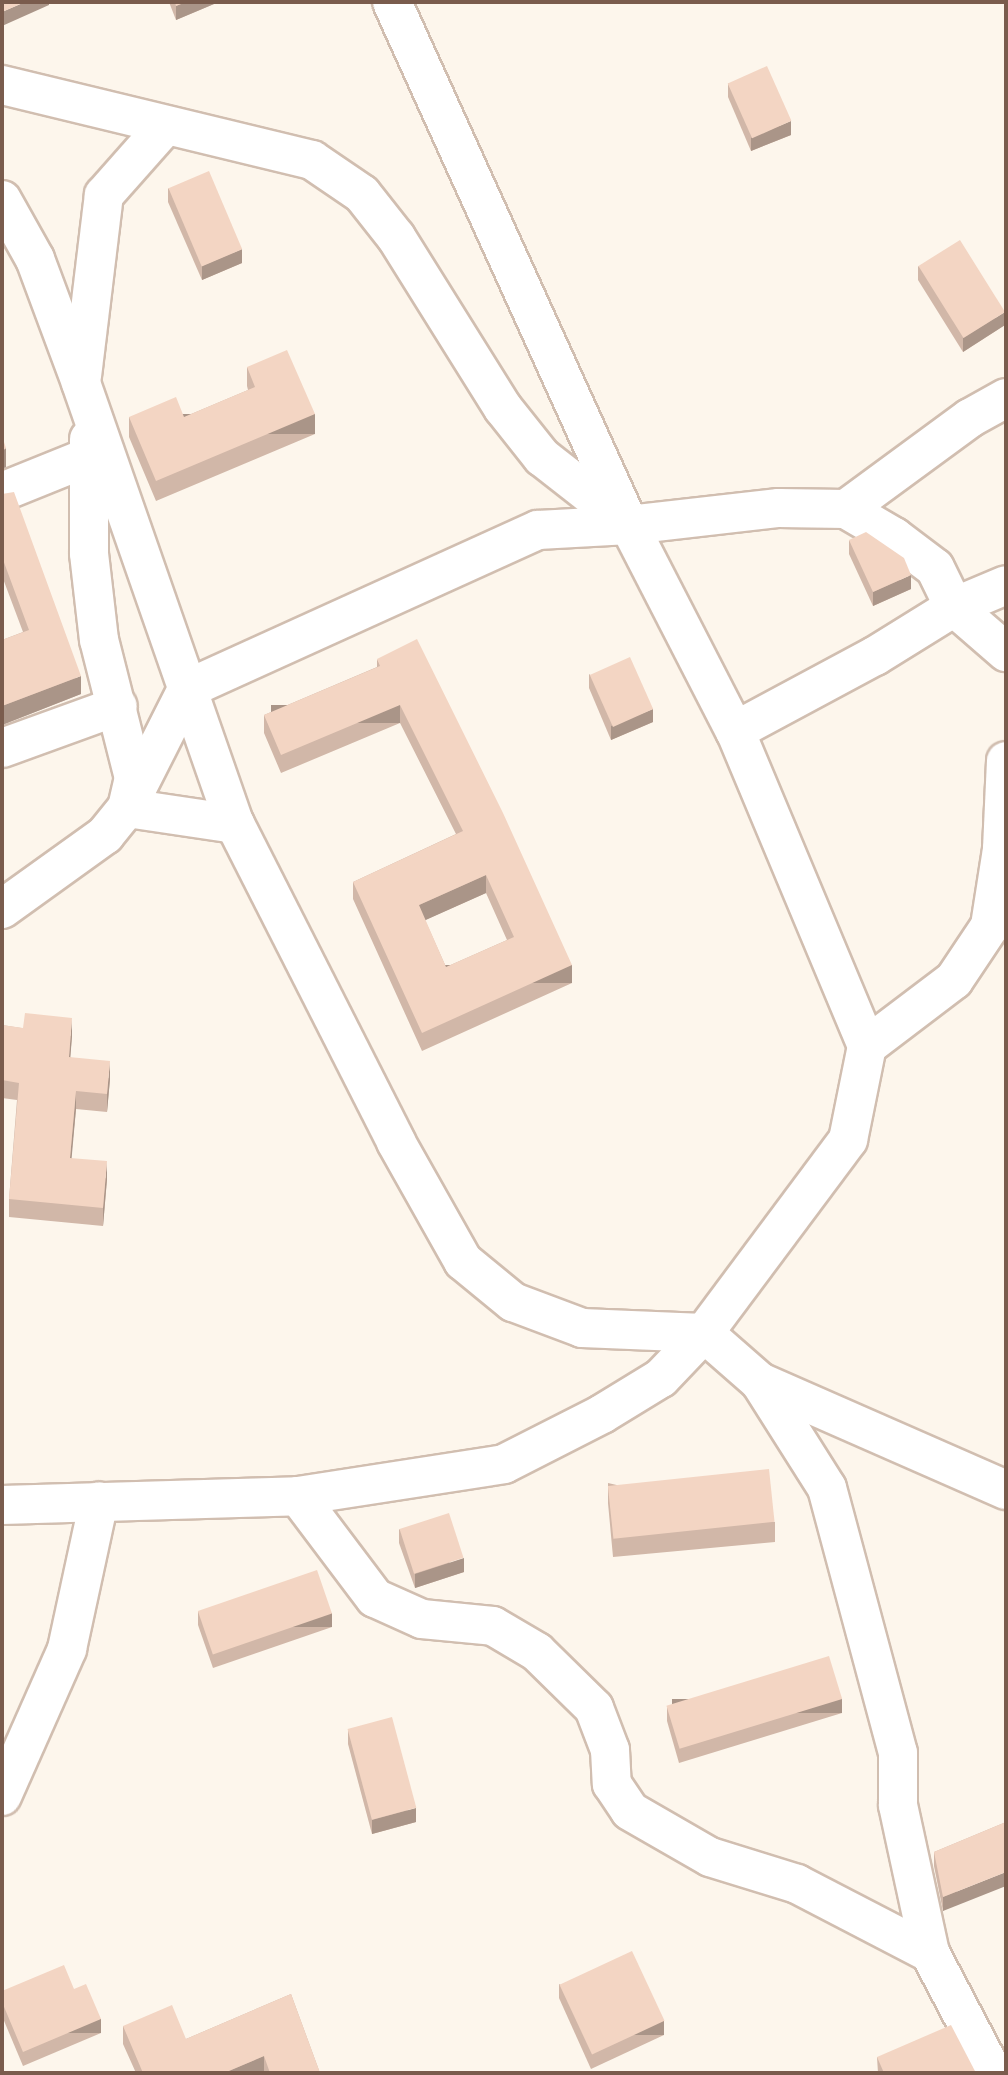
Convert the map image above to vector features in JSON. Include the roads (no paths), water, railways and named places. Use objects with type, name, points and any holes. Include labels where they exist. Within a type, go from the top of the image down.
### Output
[{"type":"street","points":[[2,1505],[298,1496],[504,1464],[602,1414],[661,1378],[704,1333],[848,1140],[867,1046],[735,731],[629,525],[392,2]]},
{"type":"street","points":[[2,85],[312,160],[362,194],[396,237],[503,408],[542,457],[629,525]]},
{"type":"street","points":[[127,808],[134,778],[118,706],[99,640],[89,553],[91,456],[81,383],[104,195],[165,126]]},
{"type":"street","points":[[2,200],[35,259],[235,824],[396,1142],[463,1261],[513,1302],[582,1328],[704,1333],[760,1382],[827,1488],[898,1754],[898,1805],[930,1953],[993,2073]]},
{"type":"street","points":[[846,509],[970,418],[1006,398]]},
{"type":"street","points":[[2,492],[91,456]]},
{"type":"street","points":[[2,909],[105,835],[127,808],[187,689],[538,530],[629,525],[779,508],[846,509],[894,537],[935,568],[954,607],[1006,652]]},
{"type":"street","points":[[735,731],[875,656],[954,607],[1006,585]]},
{"type":"street","points":[[2,748],[118,706]]},
{"type":"street","points":[[867,1046],[954,980],[990,926],[1002,849],[1006,761]]},
{"type":"street","points":[[127,808],[235,824]]},
{"type":"street","points":[[760,1382],[1006,1490]]},
{"type":"street","points":[[298,1496],[375,1598],[422,1619],[493,1626],[537,1652],[594,1708],[610,1750],[612,1784],[630,1811],[710,1857],[797,1884],[930,1953]]},
{"type":"street","points":[[2,1796],[67,1649],[99,1501]]}]
